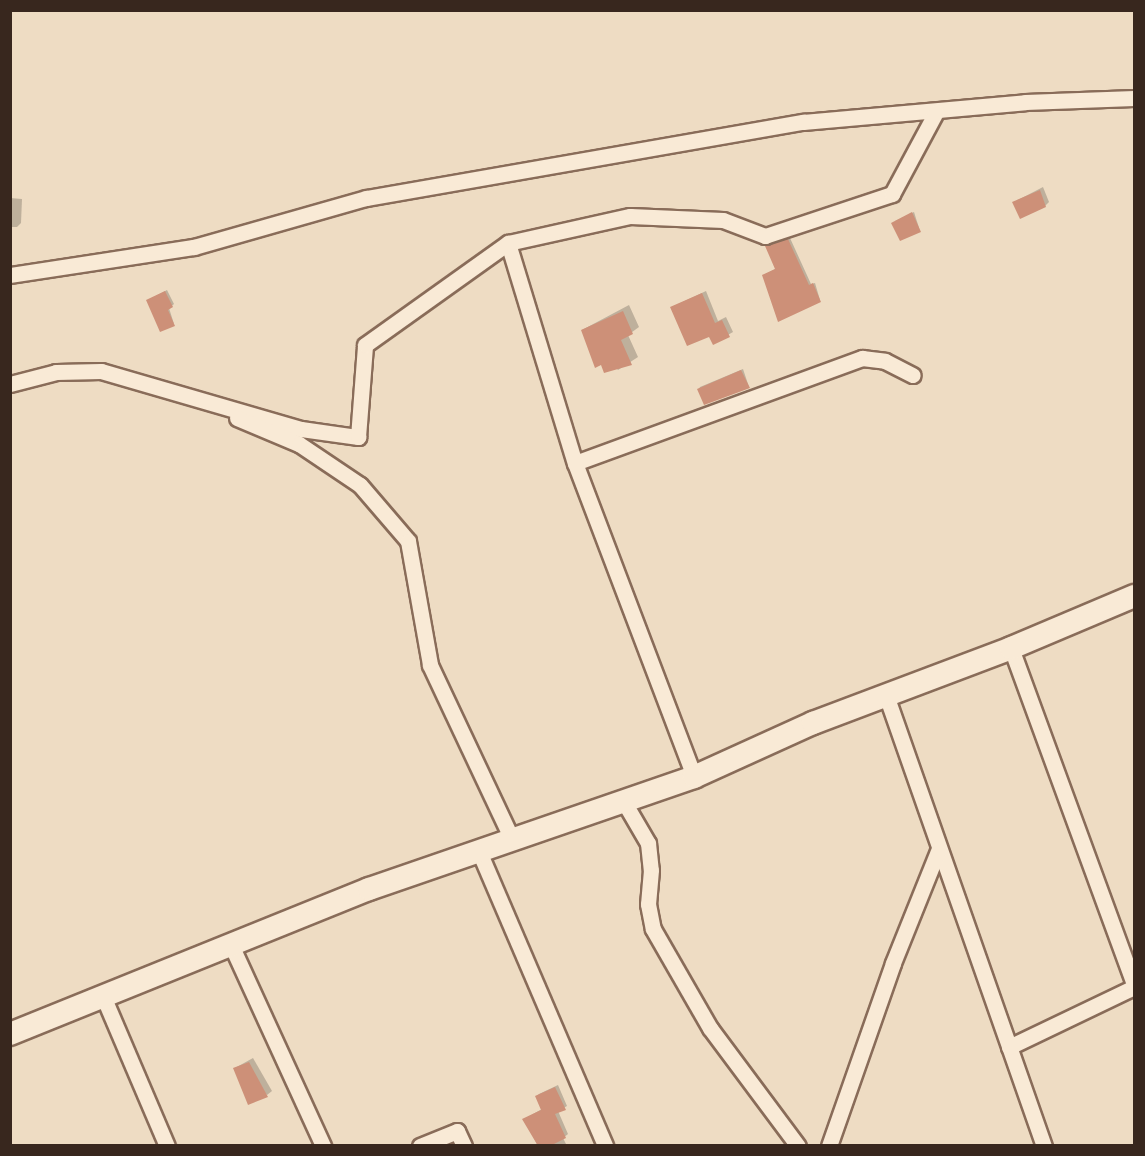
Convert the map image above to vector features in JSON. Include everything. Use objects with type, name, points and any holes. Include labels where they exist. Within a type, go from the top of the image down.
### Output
[{"type":"street","points":[[10,275],[194,247],[378,195],[803,122],[936,112],[1025,102],[1134,98]]},
{"type":"street","points":[[10,384],[56,372],[101,371],[301,429],[358,436],[365,345],[508,243],[630,216],[723,220],[765,236],[892,194],[936,112]]},
{"type":"street","points":[[508,243],[575,463],[694,777]]},
{"type":"street","points":[[575,463],[862,358],[885,361],[913,375]]},
{"type":"street","points":[[188,397],[299,444],[360,485],[408,540],[430,665],[512,839]]},
{"type":"street","points":[[10,1034],[369,889],[478,849],[694,777],[885,695],[1011,648],[1134,596]]},
{"type":"street","points":[[1009,1047],[1134,985],[1011,648]]},
{"type":"street","points":[[885,695],[938,851],[1044,1146]]},
{"type":"street","points":[[624,802],[648,843],[651,870],[648,904],[653,929],[662,947],[710,1028],[798,1146]]},
{"type":"street","points":[[478,849],[605,1146]]},
{"type":"street","points":[[829,1146],[892,963],[938,851]]},
{"type":"street","points":[[232,946],[322,1146]]},
{"type":"street","points":[[103,996],[168,1146]]},
{"type":"street","points":[[420,1146],[457,1131],[464,1146]]},
{"type":"building","points":[[1040,190],[1046,207],[1020,219],[1012,202]]},
{"type":"building","points":[[912,212],[921,232],[900,241],[891,223]]},
{"type":"building","points":[[788,239],[809,285],[813,283],[821,302],[778,322],[762,275],[775,269],[765,246]]},
{"type":"building","points":[[165,291],[173,307],[168,310],[175,326],[160,332],[146,300]]},
{"type":"building","points":[[702,293],[715,323],[722,320],[730,337],[713,345],[709,337],[687,346],[670,307]]},
{"type":"building","points":[[623,311],[633,334],[621,340],[632,365],[604,373],[601,365],[595,368],[581,330]]},
{"type":"building","points":[[741,370],[750,388],[704,405],[697,389]]},
{"type":"building","points":[[249,1062],[268,1097],[248,1105],[233,1068]]},
{"type":"building","points":[[555,1087],[566,1110],[555,1114],[566,1138],[550,1146],[538,1146],[522,1119],[541,1110],[535,1096]]}]
